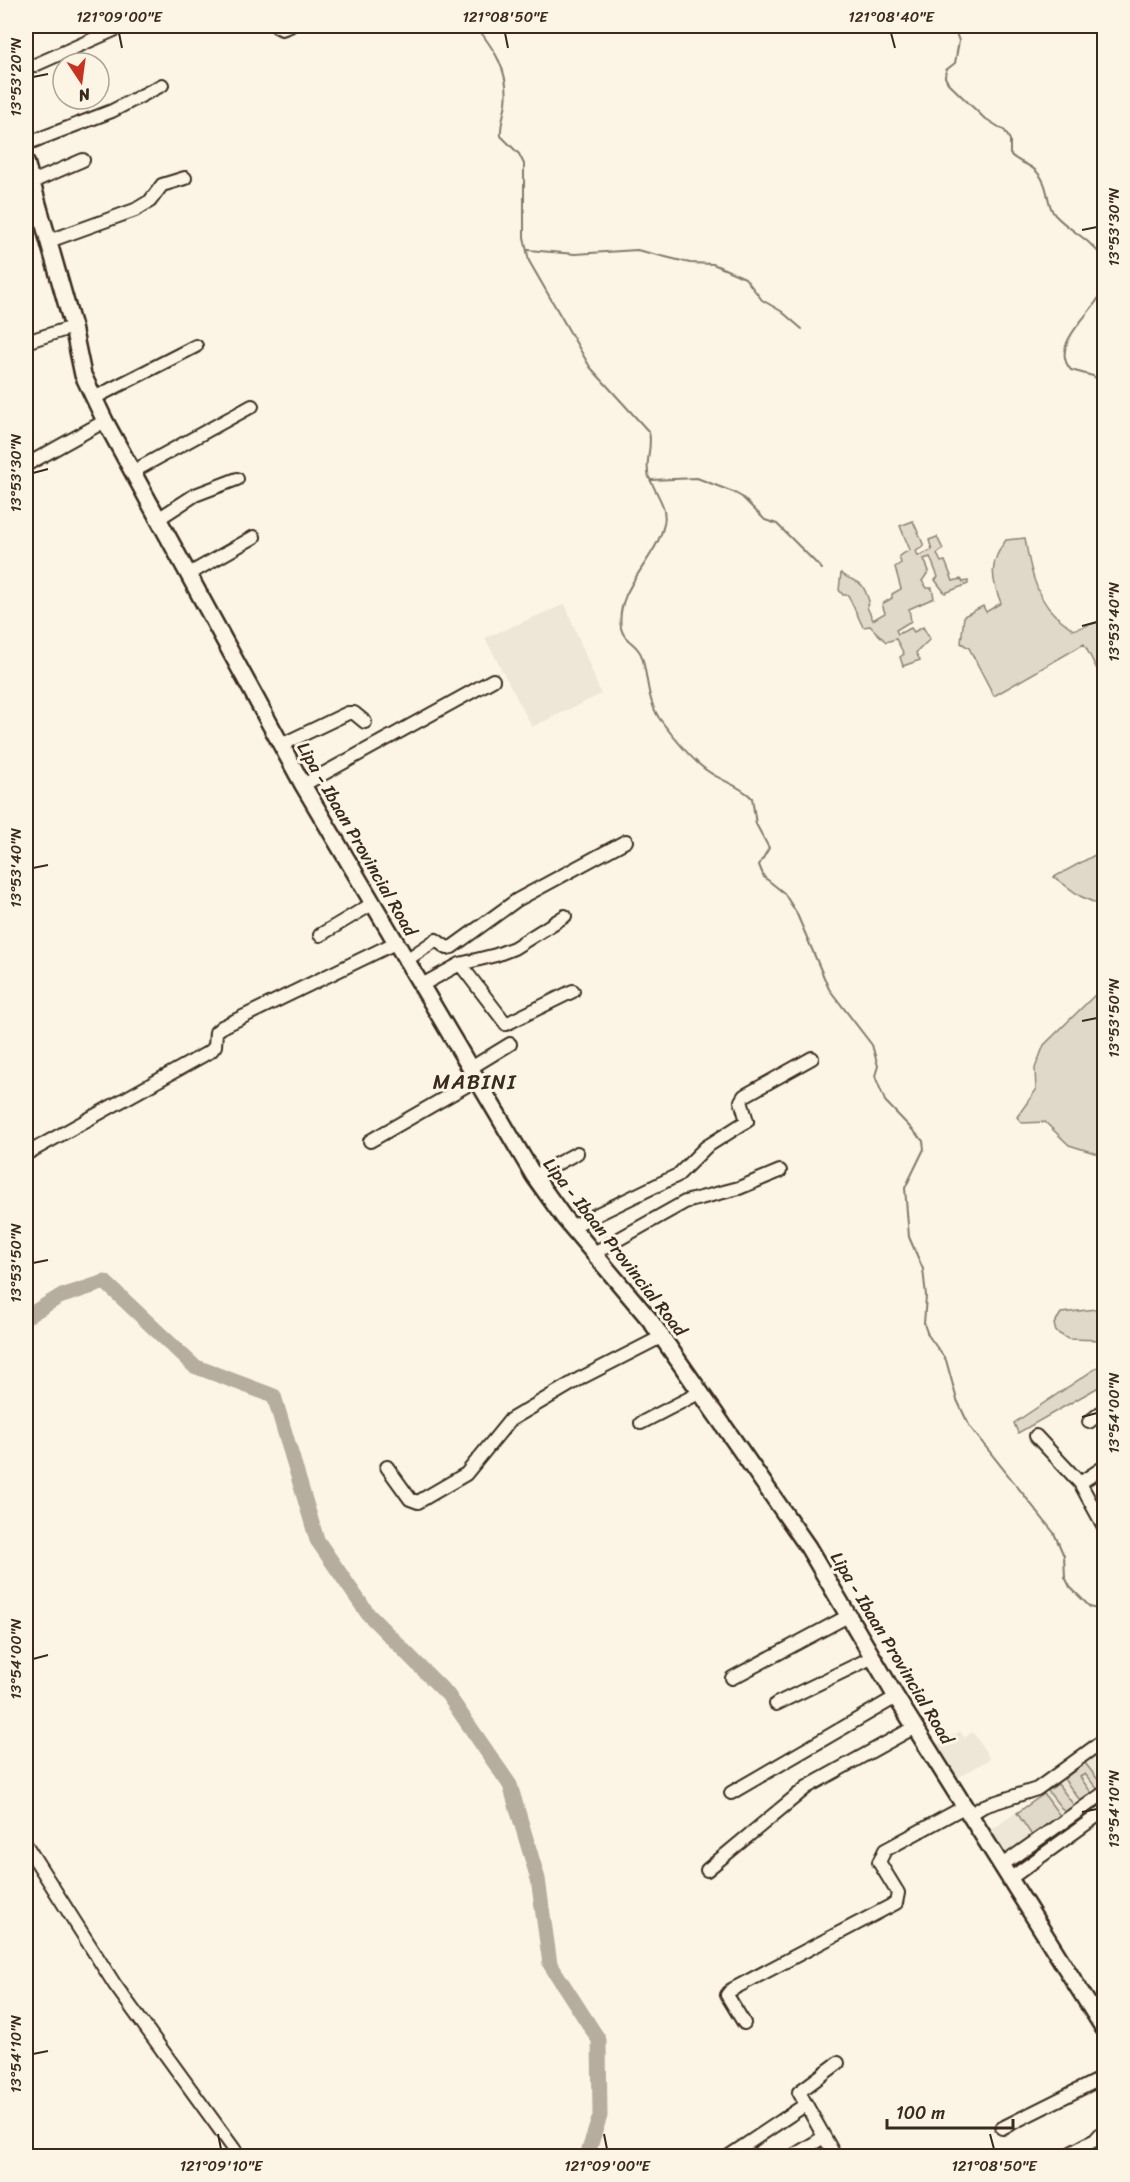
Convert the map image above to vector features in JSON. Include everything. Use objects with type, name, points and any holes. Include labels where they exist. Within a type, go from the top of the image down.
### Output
[{"type":"main road","name":"Lipa - Ibaan Provincial Road","points":[[26,162],[74,327],[83,375],[132,472],[303,785],[534,1176],[571,1227],[638,1304],[804,1542],[896,1697],[1104,2029]]},
{"type":"street","points":[[26,69],[123,26]]},
{"type":"street","points":[[279,30],[290,26]]},
{"type":"street","points":[[26,144],[112,111],[162,85]]},
{"type":"street","points":[[32,183],[83,160]]},
{"type":"street","points":[[49,241],[135,210],[150,201],[162,185],[185,178]]},
{"type":"street","points":[[26,342],[74,327]]},
{"type":"street","points":[[94,398],[196,346]]},
{"type":"street","points":[[132,472],[252,406]]},
{"type":"street","points":[[26,465],[105,421]]},
{"type":"street","points":[[158,519],[195,495],[237,479]]},
{"type":"street","points":[[189,574],[254,537]]},
{"type":"street","points":[[303,785],[493,680]]},
{"type":"street","points":[[281,745],[348,713],[354,713],[365,722]]},
{"type":"street","points":[[405,961],[436,939],[447,948],[452,947],[517,900],[626,841]]},
{"type":"street","points":[[320,935],[372,904]]},
{"type":"street","points":[[420,986],[460,964],[514,948],[565,916]]},
{"type":"street","points":[[26,1154],[211,1051],[215,1046],[216,1032],[222,1027],[395,944]]},
{"type":"street","points":[[460,964],[506,1024],[573,991]]},
{"type":"street","points":[[370,1141],[473,1074],[510,1044]]},
{"type":"street","points":[[571,1227],[687,1169],[706,1147],[747,1121],[741,1101],[744,1096],[812,1058]]},
{"type":"street","points":[[534,1176],[577,1153]]},
{"type":"street","points":[[594,1253],[685,1202],[739,1188],[780,1171]]},
{"type":"street","points":[[387,1467],[410,1498],[418,1502],[466,1474],[510,1420],[581,1378],[661,1337]]},
{"type":"street","points":[[641,1423],[699,1393]]},
{"type":"street","points":[[1089,1422],[1104,1410]]},
{"type":"street","points":[[1036,1436],[1080,1483],[1104,1527]]},
{"type":"street","points":[[1080,1483],[1104,1467]]},
{"type":"street","points":[[732,1678],[849,1615]]},
{"type":"street","points":[[776,1704],[873,1657]]},
{"type":"street","points":[[731,1793],[896,1697]]},
{"type":"street","points":[[706,1870],[807,1787],[915,1727]]},
{"type":"street","points":[[744,2023],[727,1995],[731,1990],[896,1903],[898,1893],[879,1862],[885,1850],[968,1810],[1037,1789],[1104,1740]]},
{"type":"street","points":[[1002,1864],[1104,1793]]},
{"type":"street","points":[[1011,1878],[1104,1811]]},
{"type":"street","points":[[26,1845],[114,1984],[239,2157]]},
{"type":"street","points":[[835,2157],[799,2092],[838,2063]]},
{"type":"street","points":[[1002,2128],[1104,2077]]},
{"type":"street","points":[[729,2157],[805,2105]]},
{"type":"street","points":[[1065,2157],[1095,2140],[1104,2130]]},
{"type":"street","points":[[794,2156],[824,2137]]},
{"type":"shaded area","points":[[913,521],[924,546],[916,551],[918,556],[932,550],[929,540],[937,537],[943,549],[937,554],[941,562],[945,561],[953,581],[961,579],[963,582],[968,581],[968,584],[945,593],[935,580],[938,577],[930,557],[924,559],[929,571],[922,581],[927,588],[932,588],[934,598],[909,609],[911,621],[896,630],[898,634],[911,628],[914,632],[923,627],[930,639],[916,653],[920,660],[903,666],[900,657],[904,654],[896,639],[886,642],[870,626],[863,627],[848,595],[843,595],[839,590],[841,573],[861,584],[869,601],[867,607],[873,620],[885,613],[882,604],[901,589],[895,567],[901,563],[899,556],[910,550],[900,526]]},
{"type":"shaded area","points":[[1025,538],[1031,568],[1047,607],[1073,630],[1104,620],[1104,670],[1099,673],[1084,644],[994,696],[969,648],[961,643],[964,616],[983,606],[986,612],[1001,603],[995,586],[994,563],[1006,540]]},
{"type":"shaded area","points":[[565,604],[601,694],[532,727],[485,638]]},
{"type":"shaded area","points":[[1104,850],[1104,907],[1080,896],[1054,877]]},
{"type":"shaded area","points":[[1104,986],[1104,1156],[1069,1145],[1045,1122],[1022,1123],[1017,1117],[1036,1090],[1035,1068],[1044,1045]]},
{"type":"shaded area","points":[[1104,1308],[1104,1340],[1068,1339],[1056,1332],[1054,1324],[1061,1313]]},
{"type":"shaded area","points":[[1104,1363],[1104,1384],[1018,1433],[1014,1423]]},
{"type":"shaded area","points":[[960,1731],[964,1737],[973,1732],[990,1759],[954,1780],[931,1749]]},
{"type":"shaded area","points":[[1104,1749],[1104,1791],[1003,1863],[986,1834]]},
{"type":"shaded area","points":[[1085,1763],[1103,1786],[1098,1790],[1085,1774],[1080,1777],[1093,1795],[1082,1803],[1064,1779]]},
{"type":"shaded area","points":[[1058,1784],[1076,1808],[1066,1814],[1048,1791]]},
{"type":"shaded area","points":[[1044,1794],[1061,1817],[1033,1837],[1017,1813]]},
{"type":"shaded area","points":[[1104,1799],[1104,1804],[1021,1865],[1018,1863],[1029,1852]]},
{"type":"waterway","points":[[476,26],[494,52],[506,81],[507,92],[501,136],[519,154],[524,164],[524,237],[529,261],[590,367],[649,432],[648,472],[663,506],[665,518],[660,537],[624,600],[621,628],[625,636],[640,652],[652,703],[669,732],[702,767],[752,798],[756,824],[769,848],[759,865],[764,877],[784,893],[796,912],[829,989],[872,1045],[878,1066],[875,1076],[885,1101],[923,1141],[924,1149],[905,1188],[909,1237],[923,1269],[926,1296],[924,1324],[928,1335],[946,1360],[957,1400],[970,1427],[1054,1533],[1064,1556],[1065,1577],[1070,1587],[1090,1607],[1104,1611]]},
{"type":"waterway","points":[[947,26],[955,30],[959,41],[955,63],[946,70],[945,77],[948,83],[983,117],[1005,131],[1010,140],[1010,154],[1034,169],[1041,177],[1055,215],[1104,259]]},
{"type":"waterway","points":[[528,250],[575,254],[637,250],[690,263],[713,264],[745,278],[762,300],[781,311],[802,329]]},
{"type":"waterway","points":[[1104,288],[1100,297],[1069,338],[1065,349],[1065,360],[1071,370],[1093,376],[1104,384]]},
{"type":"waterway","points":[[651,480],[697,478],[733,492],[742,497],[765,520],[777,524],[822,569]]},
{"type":"waterway","points":[[26,1317],[59,1297],[105,1282],[194,1366],[274,1396],[317,1540],[368,1614],[448,1695],[510,1785],[538,1879],[550,1964],[599,2040],[600,2116],[587,2156]]},
{"type":"district","name":"MABINI","points":[[475,1082]]}]
